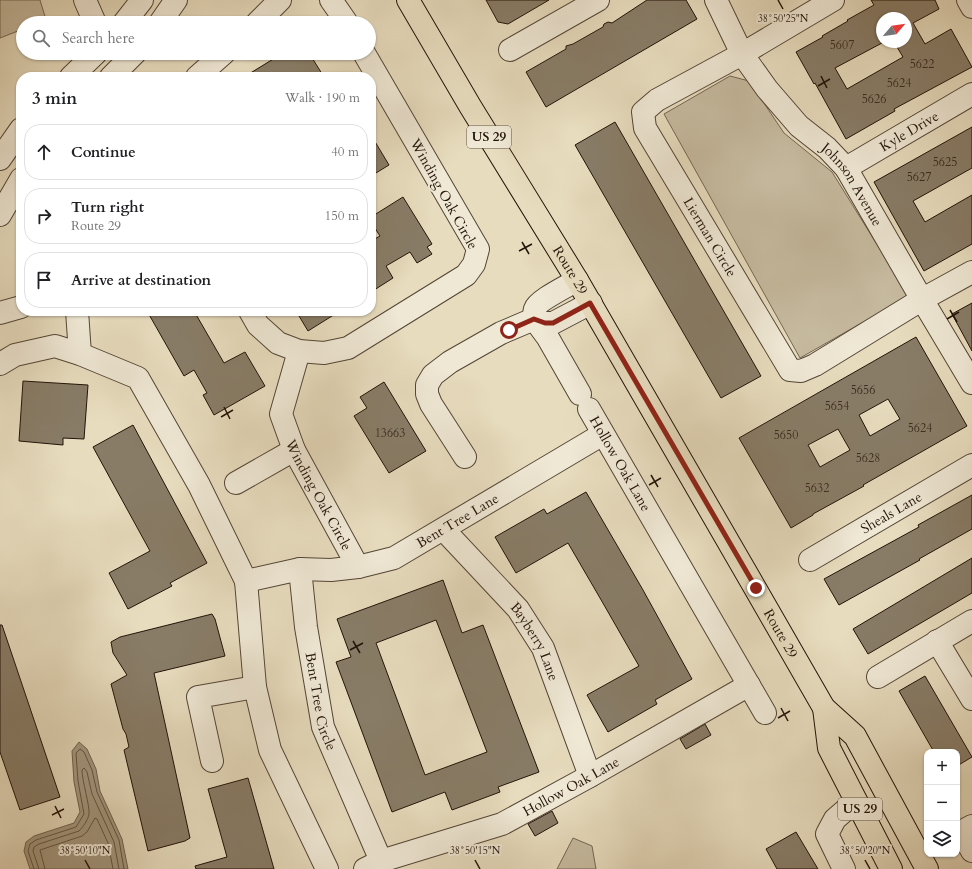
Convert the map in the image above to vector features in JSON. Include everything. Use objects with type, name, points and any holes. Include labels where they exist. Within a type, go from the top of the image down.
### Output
[{"type":"main road","name":"Route 29","points":[[408,0],[470,106],[577,280],[824,708],[855,736],[927,869]]},
{"type":"main road","name":"Route 29","points":[[824,708],[829,748],[891,869]]},
{"type":"street","points":[[85,0],[92,16]]},
{"type":"street","points":[[129,16],[142,0]]},
{"type":"street","points":[[165,16],[176,0]]},
{"type":"street","points":[[264,16],[280,0]]},
{"type":"street","points":[[332,0],[342,16]]},
{"type":"street","points":[[510,50],[598,0]]},
{"type":"street","name":"Johnson Avenue","points":[[716,0],[742,54],[767,89],[799,126],[827,148],[846,168],[972,383]]},
{"type":"street","name":"Lierman Circle","points":[[833,0],[742,54],[657,100],[643,112],[645,128],[790,370],[801,371],[815,365],[922,300],[972,272]]},
{"type":"street","points":[[968,0],[972,7]]},
{"type":"street","points":[[76,72],[89,60]]},
{"type":"street","points":[[115,72],[126,60]]},
{"type":"street","points":[[203,72],[216,60]]},
{"type":"street","name":"Winding Oak Circle","points":[[368,60],[375,72]]},
{"type":"street","name":"Winding Oak Circle","points":[[253,316],[258,325],[278,343],[299,351],[324,353],[348,348],[466,275],[474,264],[478,249],[376,74]]},
{"type":"street","name":"Kyle Drive","points":[[846,168],[972,94]]},
{"type":"street","points":[[0,159],[16,136]]},
{"type":"street","points":[[0,215],[13,191]]},
{"type":"street","points":[[534,319],[535,309],[539,304],[546,298],[577,280]]},
{"type":"street","points":[[465,457],[431,404],[427,394],[427,385],[433,375],[450,362],[501,333],[534,319],[545,323],[553,323],[590,303]]},
{"type":"street","points":[[0,312],[16,308]]},
{"type":"street","points":[[77,316],[80,354]]},
{"type":"street","name":"Hollow Oak Lane","points":[[534,319],[548,338],[766,713]]},
{"type":"street","points":[[0,364],[15,355],[55,346],[80,354],[138,378],[199,485],[246,581],[255,687],[270,750],[327,869]]},
{"type":"street","name":"Winding Oak Circle","points":[[299,351],[281,414],[294,450],[358,567]]},
{"type":"street","name":"Bent Tree Lane","points":[[300,569],[331,570],[358,567],[394,558],[444,530],[603,434]]},
{"type":"street","points":[[236,483],[294,450]]},
{"type":"street","name":"Sheals Lane","points":[[810,560],[972,465]]},
{"type":"street","name":"Bayberry Lane","points":[[444,530],[518,609],[543,648],[590,776]]},
{"type":"street","points":[[246,581],[300,569]]},
{"type":"street","name":"Bent Tree Circle","points":[[300,569],[306,627],[323,728],[373,865]]},
{"type":"street","points":[[878,677],[972,621]]},
{"type":"street","points":[[938,641],[972,699]]},
{"type":"street","name":"Hollow Oak Lane","points":[[373,865],[502,824],[590,776],[749,685]]},
{"type":"street","points":[[212,761],[198,697],[255,687]]},
{"type":"street","points":[[844,869],[827,834],[835,819],[856,801]]},
{"type":"street","points":[[972,826],[961,832],[972,851]]},
{"type":"shaded area","points":[[0,0],[40,0],[45,16],[16,16],[16,32],[0,38]]},
{"type":"shaded area","points":[[730,76],[749,81],[784,133],[832,172],[909,296],[800,358],[664,114]]},
{"type":"shaded area","points":[[573,838],[592,846],[596,869],[557,869]]},
{"type":"water","points":[[79,742],[87,749],[96,769],[100,791],[122,839],[128,869],[30,869],[24,851],[26,842],[34,836],[74,823],[80,812],[74,782],[72,751]]},
{"type":"building","points":[[486,0],[549,0],[508,24],[498,22]]},
{"type":"building","points":[[647,0],[686,0],[697,19],[546,107],[526,72],[566,49],[566,46],[573,44],[603,27],[604,24],[608,22],[612,23]]},
{"type":"building","points":[[871,0],[935,0],[939,9],[913,23],[925,44],[951,29],[972,67],[894,109],[895,111],[846,139],[796,52],[823,37],[822,36],[848,21],[847,20],[874,5]],"holes":[[[876,12],[912,12],[912,48],[898,48],[903,57],[847,89],[835,68],[876,46]]]},
{"type":"building","points":[[272,60],[313,60],[321,72],[252,72]]},
{"type":"building","points":[[615,122],[761,376],[721,398],[575,145]]},
{"type":"building","points":[[972,127],[972,168],[913,201],[925,222],[972,195],[972,244],[924,271],[874,182]]},
{"type":"building","points":[[376,143],[389,165],[376,173]]},
{"type":"building","points":[[403,197],[432,244],[427,247],[432,254],[417,263],[410,252],[386,266],[393,278],[376,289],[376,238],[380,236],[376,230],[376,214]]},
{"type":"building","points":[[972,303],[972,351],[952,314]]},
{"type":"building","points":[[150,316],[197,316],[224,363],[245,352],[265,386],[214,415],[203,395],[207,393],[194,370],[184,376]]},
{"type":"building","points":[[299,316],[332,316],[308,331]]},
{"type":"building","points":[[916,337],[967,426],[791,528],[739,438]],"holes":[[[888,399],[900,419],[870,436],[859,415]],[[838,429],[850,450],[820,467],[808,445]]]},
{"type":"building","points":[[23,381],[88,385],[84,439],[63,438],[63,445],[19,441]]},
{"type":"building","points":[[384,382],[426,451],[389,473],[354,416],[367,408],[360,397]]},
{"type":"building","points":[[133,425],[207,563],[170,583],[172,586],[128,609],[109,573],[150,551],[93,447]]},
{"type":"building","points":[[586,492],[643,590],[692,679],[655,700],[657,704],[608,732],[587,695],[639,666],[600,598],[568,543],[516,573],[495,537],[544,509],[547,514]]},
{"type":"building","points":[[972,495],[972,529],[839,605],[824,579],[919,527],[918,525]]},
{"type":"building","points":[[972,558],[972,593],[868,654],[853,629]]},
{"type":"building","points":[[443,580],[462,633],[483,625],[539,772],[498,787],[500,792],[452,810],[445,792],[392,812],[336,662],[351,657],[337,619]],"holes":[[[436,620],[487,752],[425,775],[376,643]]]},
{"type":"building","points":[[212,614],[215,619],[225,656],[154,673],[190,838],[185,841],[148,851],[124,750],[129,747],[111,684],[127,675],[113,653],[111,642],[120,637]]},
{"type":"building","points":[[0,625],[2,625],[60,797],[20,810],[0,752]]},
{"type":"building","points":[[925,676],[972,757],[960,764],[960,749],[932,749],[899,691]]},
{"type":"building","points":[[705,724],[711,735],[686,749],[680,739]]},
{"type":"building","points":[[248,778],[274,869],[196,869],[195,866],[227,857],[208,789]]},
{"type":"building","points":[[552,811],[558,823],[535,836],[528,824]]},
{"type":"building","points":[[796,832],[818,869],[777,869],[766,849]]},
{"type":"route","points":[[509,330],[534,319],[545,323],[555,322],[590,303],[756,588]]}]
